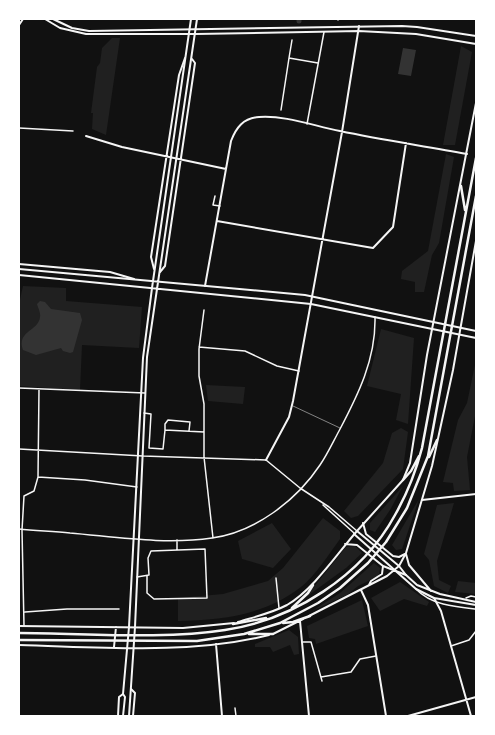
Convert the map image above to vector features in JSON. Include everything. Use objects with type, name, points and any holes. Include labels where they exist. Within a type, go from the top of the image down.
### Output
[{"type":"highway","points":[[19,633],[173,634],[225,630],[275,617],[289,611],[335,583],[363,558],[395,516],[408,491],[422,448],[476,158]]},
{"type":"highway","points":[[461,186],[465,213]]},
{"type":"highway","points":[[426,462],[439,403],[476,196]]},
{"type":"highway","points":[[19,640],[208,640],[244,634],[280,623],[318,603],[340,588],[368,563],[386,542],[407,508],[437,440]]},
{"type":"highway","points":[[403,480],[410,472],[422,448]]},
{"type":"highway","points":[[289,611],[308,593],[313,585]]},
{"type":"highway","points":[[280,623],[292,622],[310,616]]},
{"type":"highway","points":[[233,624],[275,617]]},
{"type":"highway","points":[[244,634],[273,634]]},
{"type":"main road","points":[[19,25],[23,19]]},
{"type":"main road","points":[[45,19],[60,28],[86,34],[196,34],[359,31],[416,34],[476,44]]},
{"type":"main road","points":[[53,19],[72,28],[89,31],[280,29],[359,26],[417,27],[476,36]]},
{"type":"main road","points":[[123,716],[123,694],[129,627],[144,345],[191,19]]},
{"type":"main road","points":[[129,716],[134,647],[148,343],[198,19]]},
{"type":"main road","points":[[266,460],[289,417],[292,405],[323,240],[359,26]]},
{"type":"main road","points":[[155,269],[151,257],[179,76],[186,55]]},
{"type":"main road","points":[[160,272],[165,266],[182,160],[195,63],[192,59]]},
{"type":"main road","points":[[19,626],[207,627],[233,624],[280,608],[297,598],[313,585],[345,544],[403,480],[410,463],[432,329],[476,103]]},
{"type":"main road","points":[[205,286],[226,169],[236,128],[243,122],[257,117],[277,118],[342,132],[467,154]]},
{"type":"main road","points":[[86,136],[122,147],[226,169]]},
{"type":"main road","points":[[217,221],[373,248],[393,227],[406,143]]},
{"type":"main road","points":[[19,646],[134,647],[216,644],[249,640],[273,634],[361,590],[395,570],[402,563],[406,553],[422,500],[437,440],[461,328],[476,241]]},
{"type":"main road","points":[[19,264],[110,272],[134,279]]},
{"type":"main road","points":[[19,269],[312,296],[476,330]]},
{"type":"main road","points":[[19,275],[310,304],[476,338]]},
{"type":"main road","points":[[422,500],[476,494]]},
{"type":"main road","points":[[363,524],[366,534],[393,556],[399,557],[406,553]]},
{"type":"main road","points":[[357,531],[399,566],[417,585],[432,592],[466,598],[476,602]]},
{"type":"main road","points":[[354,534],[416,589],[434,598],[476,605]]},
{"type":"main road","points":[[345,544],[357,545],[383,566],[406,575]]},
{"type":"main road","points":[[406,553],[409,565],[432,592]]},
{"type":"main road","points":[[368,586],[371,581],[382,574],[383,566]]},
{"type":"main road","points":[[361,590],[368,605],[386,716]]},
{"type":"main road","points":[[434,598],[441,611],[471,716]]},
{"type":"main road","points":[[300,621],[309,716]]},
{"type":"main road","points":[[114,647],[116,627]]},
{"type":"main road","points":[[216,644],[222,716]]},
{"type":"main road","points":[[131,690],[135,692],[133,716]]},
{"type":"main road","points":[[118,716],[119,697],[123,694]]},
{"type":"main road","points":[[408,716],[476,697]]},
{"type":"street","points":[[307,124],[324,32]]},
{"type":"street","points":[[281,110],[292,40]]},
{"type":"street","points":[[289,58],[318,63]]},
{"type":"street","points":[[19,128],[73,131]]},
{"type":"street","points":[[215,196],[214,205],[220,206]]},
{"type":"street","points":[[204,310],[200,346],[199,376],[204,404],[204,457],[213,538]]},
{"type":"street","points":[[19,529],[134,540],[177,540],[213,538],[245,528],[264,519],[282,506],[320,466],[366,375],[372,353],[375,317]]},
{"type":"street","points":[[200,346],[245,351],[277,366],[299,371]]},
{"type":"street","points":[[19,388],[145,393]]},
{"type":"street","points":[[24,626],[25,612],[22,530],[24,496],[34,491],[38,477],[37,449],[39,388]]},
{"type":"street","points":[[144,413],[151,414],[149,448],[163,449],[165,424],[168,420],[190,422],[189,431]]},
{"type":"street","points":[[165,430],[204,432]]},
{"type":"street","points":[[19,449],[138,456],[266,460],[323,505],[354,534]]},
{"type":"street","points":[[38,477],[85,480],[136,487]]},
{"type":"street","points":[[323,505],[329,507],[357,531]]},
{"type":"street","points":[[177,540],[177,550]]},
{"type":"street","points":[[205,549],[207,598],[154,599],[147,593],[148,558],[151,551],[177,550],[205,549]]},
{"type":"street","points":[[137,577],[148,576]]},
{"type":"street","points":[[276,578],[280,608]]},
{"type":"street","points":[[416,589],[425,597],[436,602],[476,609]]},
{"type":"street","points":[[466,598],[471,596],[476,597]]},
{"type":"street","points":[[25,612],[67,609],[119,608]]},
{"type":"street","points":[[451,646],[469,640],[476,631]]},
{"type":"street","points":[[303,642],[311,642],[322,681]]},
{"type":"street","points":[[321,677],[351,672],[360,659],[376,656]]},
{"type":"street","points":[[235,708],[236,716]]},
{"type":"lane","points":[[292,405],[340,429]]},
{"type":"shaded area","points":[[112,38],[120,38],[106,135],[92,129],[93,113],[91,113],[97,67],[100,63],[102,48]]},
{"type":"shaded area","points":[[461,46],[472,52],[455,145],[443,145]]},
{"type":"shaded area","points":[[403,48],[416,50],[411,76],[398,74]]},
{"type":"shaded area","points":[[446,154],[454,157],[439,243],[432,255],[424,292],[415,292],[415,282],[401,279],[402,271],[428,251]]},
{"type":"shaded area","points":[[23,286],[66,288],[66,301],[142,307],[139,348],[82,345],[80,390],[19,386],[19,304]]},
{"type":"shaded area","points":[[40,301],[45,302],[51,309],[80,313],[82,320],[73,352],[70,353],[63,351],[61,348],[36,355],[23,350],[22,344],[25,335],[39,322],[40,314],[37,304]]},
{"type":"shaded area","points":[[381,329],[414,338],[408,424],[396,420],[401,394],[367,386]]},
{"type":"shaded area","points":[[476,360],[476,411],[467,457],[470,490],[454,491],[453,483],[443,482],[458,420],[467,403]]},
{"type":"shaded area","points":[[206,385],[245,387],[243,404],[208,401]]},
{"type":"shaded area","points":[[401,428],[408,432],[403,469],[358,516],[351,518],[344,511],[383,463],[392,433]]},
{"type":"shaded area","points":[[403,486],[390,510],[375,532],[370,530],[370,523]]},
{"type":"shaded area","points":[[419,499],[402,549],[396,550],[392,545]]},
{"type":"shaded area","points":[[454,503],[437,561],[439,580],[451,586],[448,593],[434,586],[429,560],[424,554],[437,505]]},
{"type":"shaded area","points":[[323,518],[340,531],[340,539],[317,571],[301,587],[273,604],[258,610],[227,617],[178,621],[178,598],[223,594],[268,581],[283,568]]},
{"type":"shaded area","points":[[272,523],[291,549],[273,568],[242,559],[238,541]]},
{"type":"shaded area","points":[[355,546],[362,553],[346,568],[302,600],[346,547]]},
{"type":"shaded area","points":[[374,563],[380,568],[379,576],[358,586],[347,595],[312,611],[340,593]]},
{"type":"shaded area","points":[[458,581],[476,583],[476,594],[455,592]]},
{"type":"shaded area","points":[[400,582],[429,602],[427,606],[404,599],[380,611],[371,598]]},
{"type":"shaded area","points":[[362,600],[368,626],[316,644],[315,639],[309,638],[307,626]]},
{"type":"shaded area","points":[[289,630],[298,637],[299,654],[294,655],[290,645],[273,652],[270,647],[255,647],[255,644]]}]
